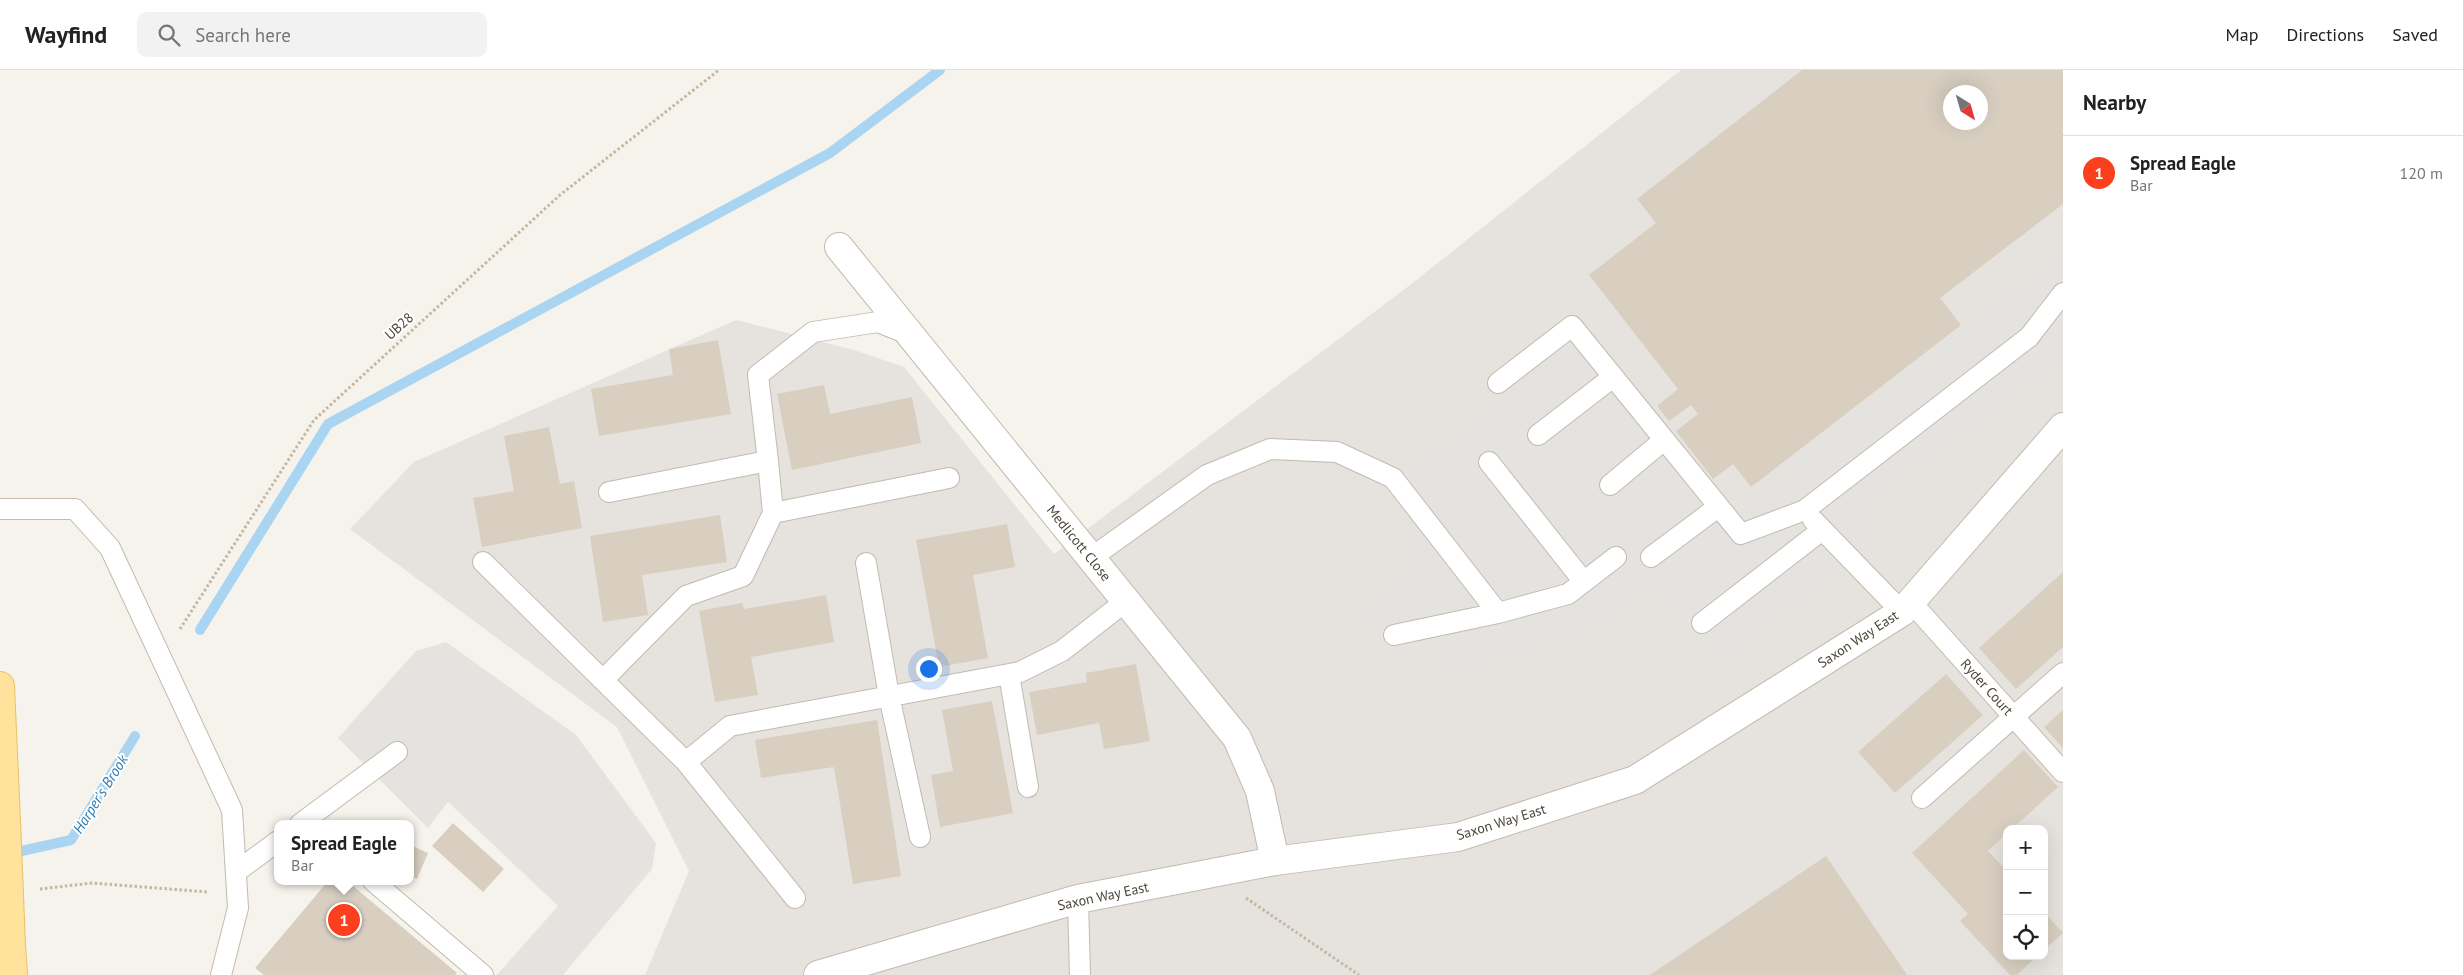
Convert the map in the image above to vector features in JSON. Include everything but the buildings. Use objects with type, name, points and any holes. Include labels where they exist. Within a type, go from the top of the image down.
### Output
[{"type":"main road","points":[[0,686],[13,975]]},
{"type":"street","name":"Medlicott Close","points":[[839,247],[1237,738],[1260,791],[1275,861]]},
{"type":"street","name":"Saxon Way East","points":[[818,975],[1078,899],[1275,861],[1458,837],[1634,780],[1906,607],[2063,427]]},
{"type":"lane","points":[[1498,383],[1572,326],[1741,534],[1805,510],[2029,337],[2063,293]]},
{"type":"lane","points":[[603,680],[686,596],[743,576],[773,514],[758,375],[813,332],[878,322],[910,334]]},
{"type":"lane","points":[[1538,435],[1613,377]]},
{"type":"lane","points":[[1610,485],[1664,440]]},
{"type":"lane","points":[[1091,558],[1207,475],[1270,449],[1337,452],[1392,478],[1498,613]]},
{"type":"lane","points":[[609,492],[768,462]]},
{"type":"lane","points":[[1489,462],[1584,582]]},
{"type":"lane","points":[[773,514],[949,478]]},
{"type":"lane","points":[[1651,557],[1718,507]]},
{"type":"lane","points":[[0,509],[75,509],[110,548],[232,810],[238,908],[221,975]]},
{"type":"lane","name":"Ryder Court","points":[[1805,510],[1822,530],[1906,607],[2014,718],[2063,772]]},
{"type":"lane","points":[[1702,623],[1822,530]]},
{"type":"lane","points":[[1394,635],[1498,613],[1568,594],[1616,558]]},
{"type":"lane","points":[[483,562],[686,762],[795,898]]},
{"type":"lane","points":[[866,563],[889,696],[920,837]]},
{"type":"lane","points":[[686,762],[730,726],[1020,672],[1062,651],[1126,601]]},
{"type":"lane","points":[[1922,798],[2063,673]]},
{"type":"lane","points":[[1009,674],[1028,787]]},
{"type":"lane","points":[[307,820],[397,752]]},
{"type":"lane","points":[[236,872],[274,844]]},
{"type":"lane","points":[[378,885],[483,975]]},
{"type":"lane","points":[[1078,899],[1080,975]]},
{"type":"path","name":"UB28","points":[[162,658],[314,420],[560,195],[719,70]]},
{"type":"path","points":[[1232,869],[1247,901],[1359,975]]},
{"type":"path","points":[[37,889],[92,883],[237,894]]},
{"type":"shaded area","points":[[1681,70],[2063,70],[2063,975],[645,975],[689,871],[617,727],[350,529],[414,462],[736,320],[854,350],[904,367],[1054,554],[1410,285]]},
{"type":"shaded area","points":[[2063,248],[2063,360],[2056,369],[1860,507],[1882,540],[1720,663],[1657,585],[1588,634],[1439,678],[1434,644],[1390,655],[1358,620],[1413,569],[1393,541],[1423,518],[1393,478],[1498,402],[1491,389],[1572,326],[1724,515]]},
{"type":"shaded area","points":[[446,642],[576,735],[656,843],[652,869],[563,975],[497,975],[558,906],[448,802],[428,828],[338,738],[416,651]]},
{"type":"waterway","points":[[200,630],[328,424],[830,153],[940,70]]},
{"type":"waterway","name":"Harper's Brook","points":[[8,854],[71,840],[135,736]]},
{"type":"place","name":"Spread Eagle","points":[[344,920]]}]
